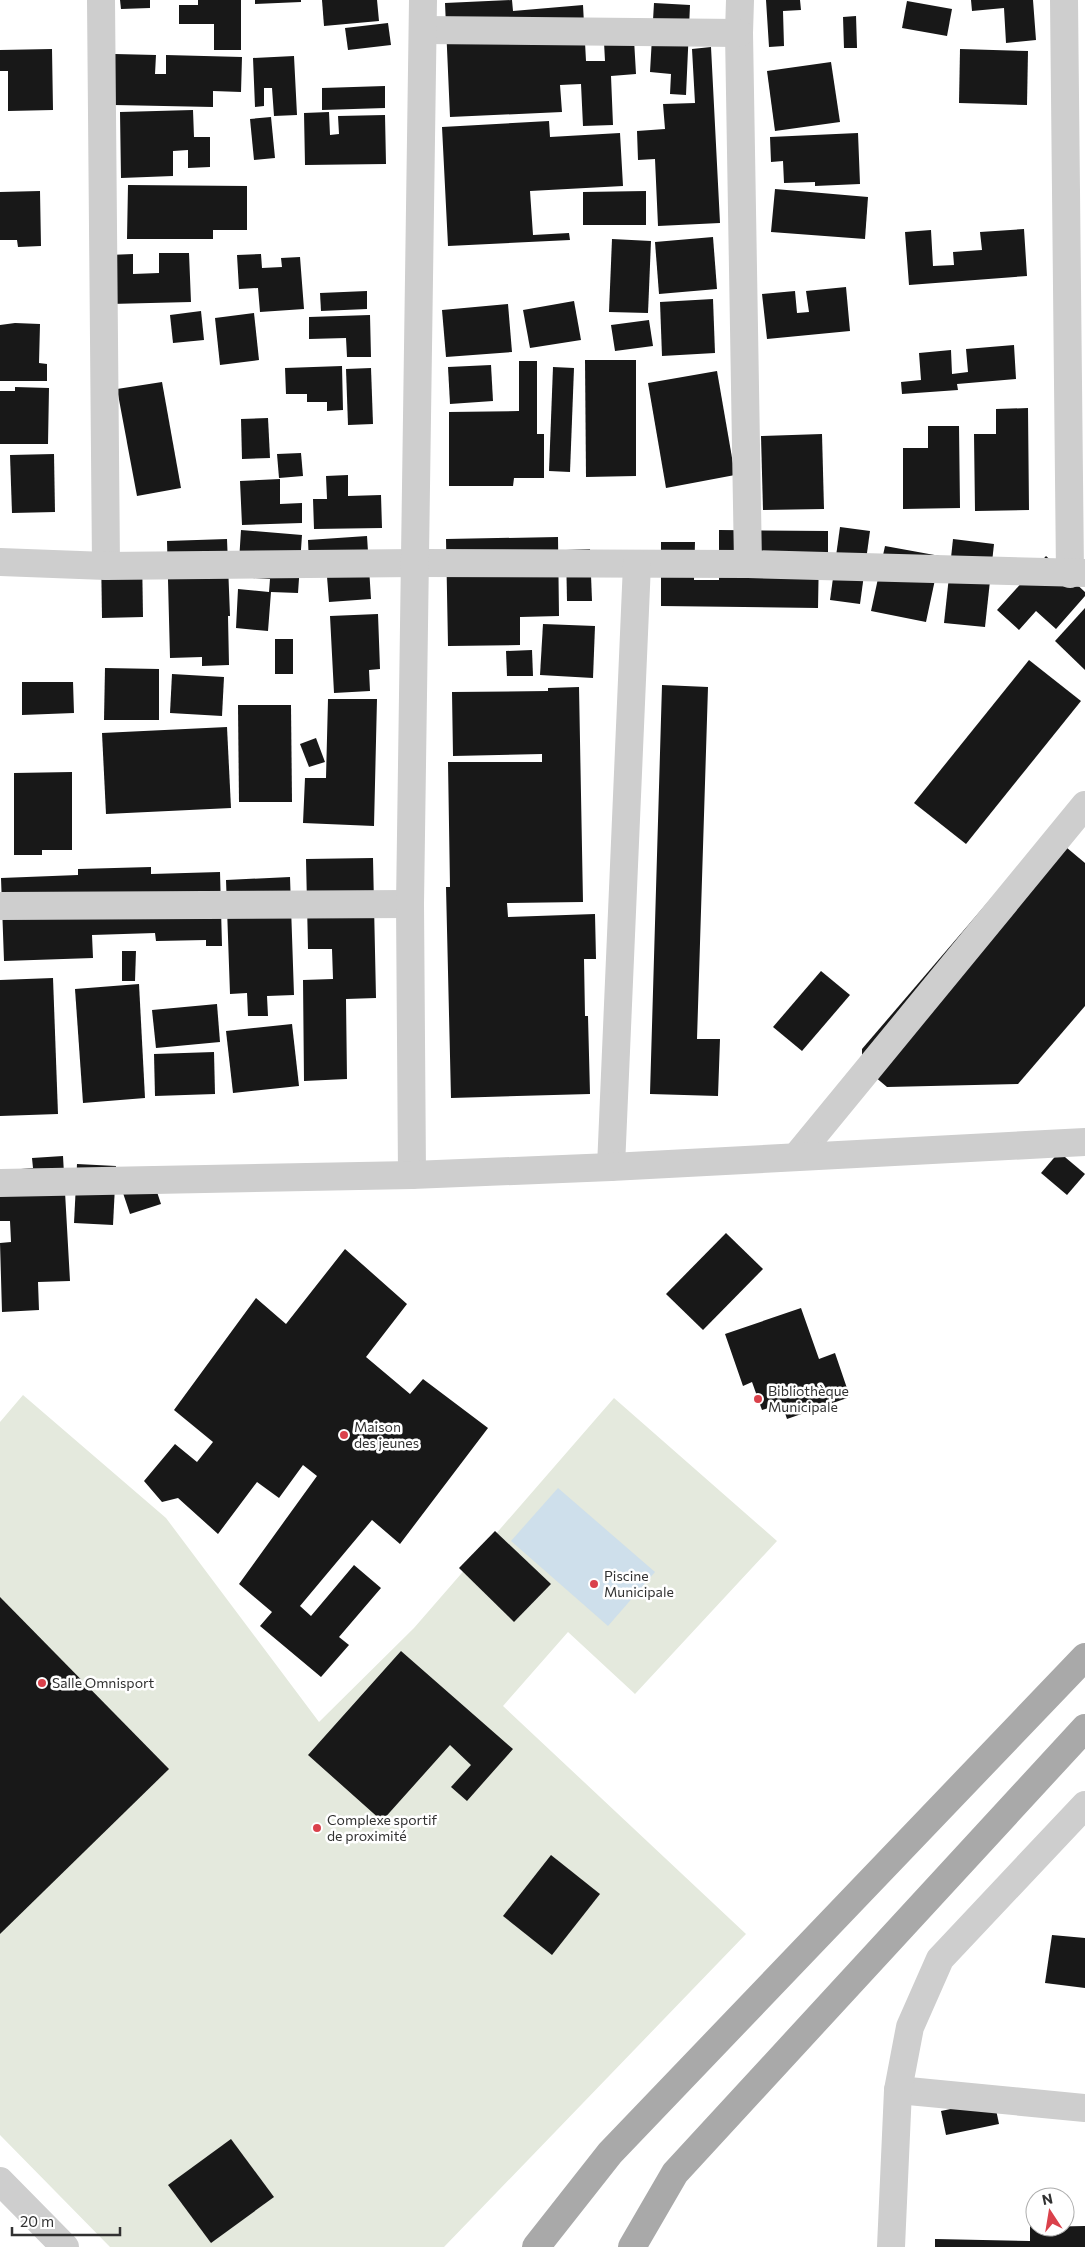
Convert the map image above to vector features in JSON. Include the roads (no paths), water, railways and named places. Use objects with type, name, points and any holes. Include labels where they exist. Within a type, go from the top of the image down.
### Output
[{"type":"main road","points":[[536,2247],[610,2153],[1085,1657]]},
{"type":"main road","points":[[632,2247],[675,2173],[1085,1728]]},
{"type":"street","points":[[101,0],[106,566]]},
{"type":"street","points":[[412,1175],[410,904],[423,0]]},
{"type":"street","points":[[740,0],[748,564]]},
{"type":"street","points":[[0,562],[106,566],[416,563],[748,564],[1080,577],[1064,0]]},
{"type":"street","points":[[424,30],[739,33]]},
{"type":"street","points":[[611,1167],[637,564]]},
{"type":"street","points":[[796,1157],[1085,804]]},
{"type":"street","points":[[0,906],[410,904]]},
{"type":"street","points":[[0,1183],[412,1175],[611,1167],[1085,1142]]},
{"type":"street","points":[[891,2247],[898,2090],[910,2027],[940,1959],[1085,1805]]},
{"type":"street","points":[[898,2090],[1085,2108]]},
{"type":"street","points":[[0,2181],[65,2247]]},
{"type":"water","points":[[558,1488],[655,1572],[608,1626],[511,1541]]},
{"type":"place","name":"Bibliothèque Municipale","points":[[758,1399]]},
{"type":"place","name":"Maison des jeunes","points":[[344,1435]]},
{"type":"place","name":"Piscine Municipale","points":[[594,1584]]},
{"type":"place","name":"Salle Omnisport","points":[[42,1683]]},
{"type":"place","name":"Complexe sportif de proximité","points":[[317,1828]]}]
